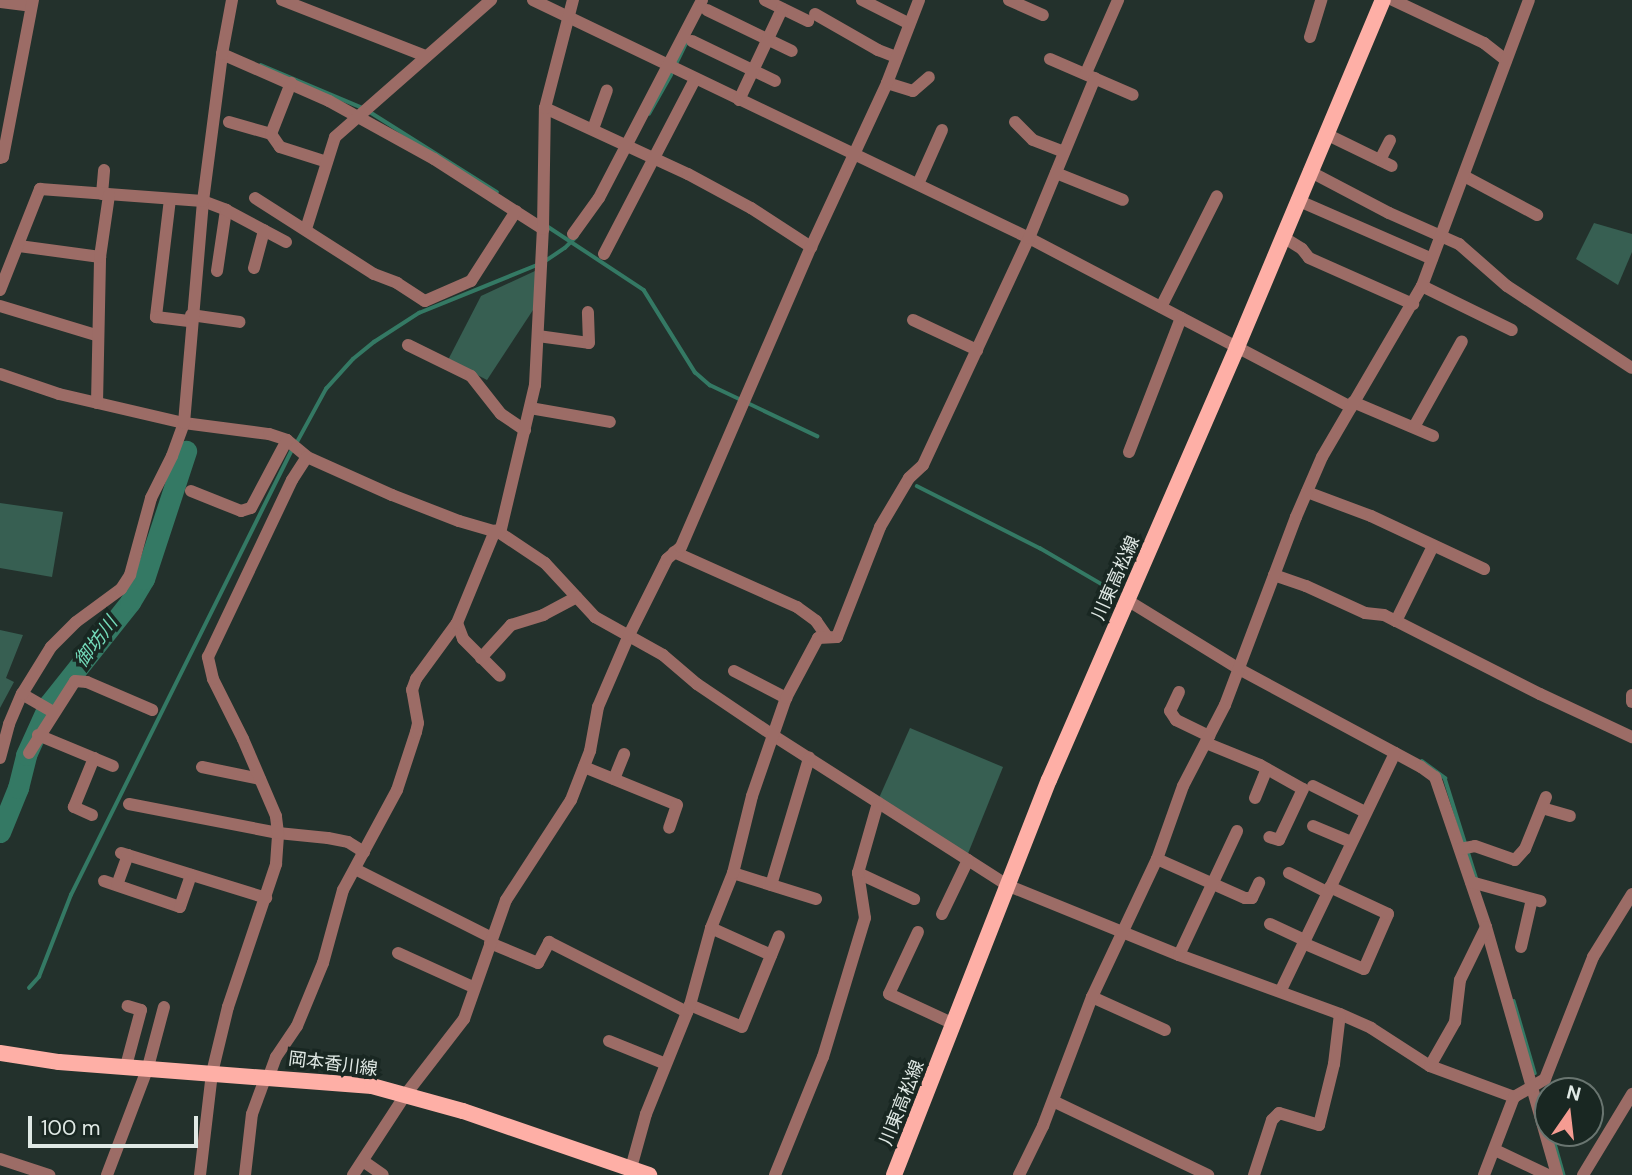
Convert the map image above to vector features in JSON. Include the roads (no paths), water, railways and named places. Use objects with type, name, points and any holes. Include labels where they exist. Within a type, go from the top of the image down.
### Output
[{"type":"main road","name":"川東高松線","points":[[894,1175],[1049,780],[1237,348],[1383,0]]},
{"type":"main road","name":"岡本香川線","points":[[0,1053],[46,1060],[338,1082],[406,1094],[569,1145],[649,1175]]},
{"type":"street","points":[[0,758],[9,724],[22,694],[51,647],[76,622],[121,590],[130,575],[151,498],[172,456],[184,423],[203,201],[222,54],[232,0]]},
{"type":"street","points":[[282,0],[426,56]]},
{"type":"street","points":[[306,229],[335,137],[491,0]]},
{"type":"street","points":[[533,0],[1029,238],[1237,348],[1352,405],[1433,436]]},
{"type":"street","points":[[245,1175],[252,1114],[267,1076],[297,1026],[323,963],[343,890],[397,790],[418,723],[412,690],[416,679],[457,623],[498,532],[535,385],[543,229],[545,108],[573,0]]},
{"type":"street","points":[[765,0],[782,9],[812,18],[897,57]]},
{"type":"street","points":[[862,0],[908,23]]},
{"type":"street","points":[[353,1175],[406,1094],[464,1019],[473,987],[506,900],[571,800],[595,732],[598,706],[629,635],[667,559],[681,547],[811,247],[887,83],[919,0]]},
{"type":"street","points":[[1009,0],[1043,15]]},
{"type":"street","points":[[631,1168],[646,1114],[689,1009],[711,928],[733,873],[752,796],[786,698],[818,638],[837,636],[880,527],[909,478],[923,465],[1029,238],[1064,152],[1118,0]]},
{"type":"street","points":[[1310,37],[1320,0]]},
{"type":"street","points":[[1393,0],[1473,37],[1506,60]]},
{"type":"street","points":[[1019,1175],[1053,1101],[1092,997],[1157,859],[1183,786],[1208,740],[1239,669],[1307,492],[1352,405],[1422,286],[1529,0]]},
{"type":"street","points":[[0,2],[32,3],[3,157],[0,158]]},
{"type":"street","points":[[573,234],[599,198],[705,5],[792,51]]},
{"type":"street","points":[[739,100],[782,9]]},
{"type":"street","points":[[692,41],[775,81]]},
{"type":"street","points":[[222,54],[291,83],[356,116],[434,159],[543,229]]},
{"type":"street","points":[[1050,59],[1133,95]]},
{"type":"street","points":[[887,83],[913,91],[929,77]]},
{"type":"street","points":[[604,254],[695,79]]},
{"type":"street","points":[[271,134],[291,83]]},
{"type":"street","points":[[593,130],[607,90]]},
{"type":"street","points":[[545,108],[655,157],[751,208],[811,247]]},
{"type":"street","points":[[229,122],[271,134],[279,147],[327,162]]},
{"type":"street","points":[[1015,122],[1033,140],[1064,152]]},
{"type":"street","points":[[918,184],[942,130]]},
{"type":"street","points":[[1326,134],[1386,163],[1390,140]]},
{"type":"street","points":[[97,403],[96,335],[106,195],[104,170]]},
{"type":"street","points":[[1309,171],[1389,213],[1459,244],[1507,286],[1632,368]]},
{"type":"street","points":[[1056,173],[1123,200]]},
{"type":"street","points":[[1464,176],[1537,215]]},
{"type":"street","points":[[0,290],[40,189],[203,201],[226,209],[286,242]]},
{"type":"street","points":[[1161,307],[1217,196]]},
{"type":"street","points":[[255,198],[374,274],[397,283],[425,301],[471,281],[516,211]]},
{"type":"street","points":[[170,199],[156,317],[240,322]]},
{"type":"street","points":[[1297,200],[1432,259]]},
{"type":"street","points":[[216,271],[226,209]]},
{"type":"street","points":[[254,268],[264,230]]},
{"type":"street","points":[[1283,237],[1302,249],[1310,258],[1413,304]]},
{"type":"street","points":[[19,246],[100,257]]},
{"type":"street","points":[[1422,286],[1512,330]]},
{"type":"street","points":[[0,306],[96,335]]},
{"type":"street","points":[[538,336],[589,343],[588,312]]},
{"type":"street","points":[[1129,452],[1181,318]]},
{"type":"street","points":[[913,320],[977,350]]},
{"type":"street","points":[[1414,427],[1462,341]]},
{"type":"street","points":[[408,345],[471,376],[501,414],[525,430]]},
{"type":"street","points":[[0,374],[59,394],[184,423],[269,434],[287,440],[307,457],[403,500],[498,532],[545,563],[595,617],[663,655],[696,684],[1009,886],[1179,955],[1281,990],[1340,1014],[1371,1028],[1430,1066],[1514,1097],[1534,1088],[1475,882],[1464,848],[1434,777],[1395,752],[1239,669],[1127,600]]},
{"type":"street","points":[[530,408],[610,422]]},
{"type":"street","points":[[191,491],[241,512],[251,508],[287,440]]},
{"type":"street","points":[[200,1175],[212,1073],[228,1007],[276,864],[278,833],[276,816],[213,679],[208,657],[292,480],[307,457]]},
{"type":"street","points":[[1307,492],[1371,516],[1484,569]]},
{"type":"street","points":[[1396,621],[1433,546]]},
{"type":"street","points":[[674,551],[797,607],[816,621],[827,637]]},
{"type":"street","points":[[1274,575],[1306,586],[1365,614],[1384,615],[1632,737]]},
{"type":"street","points":[[481,658],[511,625],[543,615],[577,597]]},
{"type":"street","points":[[457,623],[463,639],[500,676]]},
{"type":"street","points":[[734,671],[786,698]]},
{"type":"street","points":[[29,753],[38,735],[75,681],[87,682],[152,710]]},
{"type":"street","points":[[1179,692],[1170,711],[1176,720],[1208,740],[1303,789],[1279,840],[1269,837]]},
{"type":"street","points":[[22,694],[53,712]]},
{"type":"street","points":[[1632,695],[1632,702]]},
{"type":"street","points":[[38,735],[113,766]]},
{"type":"street","points":[[1281,990],[1395,752]]},
{"type":"street","points":[[614,779],[624,754]]},
{"type":"street","points":[[92,815],[74,807],[94,758]]},
{"type":"street","points":[[771,885],[810,758]]},
{"type":"street","points":[[202,767],[260,779]]},
{"type":"street","points":[[584,767],[677,805],[669,828]]},
{"type":"street","points":[[1255,798],[1267,769]]},
{"type":"street","points":[[1313,786],[1365,812]]},
{"type":"street","points":[[1464,848],[1515,860],[1522,856],[1544,802],[1570,816]]},
{"type":"street","points":[[775,1175],[823,1057],[865,918],[859,873],[878,803]]},
{"type":"street","points":[[129,804],[278,833],[338,840],[364,852]]},
{"type":"street","points":[[1313,826],[1351,842]]},
{"type":"street","points":[[1179,955],[1237,831]]},
{"type":"street","points":[[191,875],[180,907],[111,883],[124,854],[266,898]]},
{"type":"street","points":[[1157,859],[1245,898],[1252,898],[1259,883]]},
{"type":"street","points":[[942,914],[968,860]]},
{"type":"street","points":[[355,869],[538,963],[549,942],[689,1009],[742,1027],[779,936]]},
{"type":"street","points":[[733,873],[816,899]]},
{"type":"street","points":[[859,873],[914,899]]},
{"type":"street","points":[[1270,924],[1364,969],[1388,914],[1289,873]]},
{"type":"street","points":[[1475,882],[1536,900],[1521,947]]},
{"type":"street","points":[[1546,1077],[1593,957],[1632,894]]},
{"type":"street","points":[[1430,1066],[1455,1023],[1460,981],[1486,927]]},
{"type":"street","points":[[711,928],[771,955]]},
{"type":"street","points":[[918,932],[889,994],[954,1024]]},
{"type":"street","points":[[398,953],[473,987]]},
{"type":"street","points":[[1092,997],[1165,1030]]},
{"type":"street","points":[[126,1066],[141,1010],[128,1006]]},
{"type":"street","points":[[107,1175],[148,1067],[164,1007]]},
{"type":"street","points":[[1254,1175],[1272,1120],[1279,1113],[1319,1125],[1334,1064],[1340,1014]]},
{"type":"street","points":[[609,1041],[666,1065]]},
{"type":"street","points":[[1583,1175],[1632,1094]]},
{"type":"street","points":[[1484,1175],[1514,1097]]},
{"type":"street","points":[[1053,1101],[1208,1175]]},
{"type":"street","points":[[1550,1147],[1557,1175]]},
{"type":"street","points":[[1495,1150],[1548,1175]]},
{"type":"street","points":[[0,1158],[49,1175]]},
{"type":"street","points":[[363,1161],[383,1175]]},
{"type":"waterway","points":[[677,62],[688,39]]},
{"type":"waterway","points":[[261,65],[363,108]]},
{"type":"waterway","points":[[649,114],[671,75]]},
{"type":"waterway","points":[[370,112],[497,192]]},
{"type":"waterway","points":[[547,226],[644,290],[695,372],[710,385],[817,436]]},
{"type":"waterway","points":[[544,262],[576,237]]},
{"type":"waterway","points":[[296,444],[326,389],[353,359],[374,342],[419,313],[537,265]]},
{"type":"waterway","points":[[29,988],[39,977],[71,895],[292,450]]},
{"type":"waterway","name":"御坊川","points":[[0,832],[18,788],[26,755],[49,704],[130,602],[144,579],[186,451]]},
{"type":"waterway","points":[[917,486],[1040,548],[1117,593]]},
{"type":"waterway","points":[[1422,761],[1445,778],[1477,880]]},
{"type":"waterway","points":[[1514,1001],[1535,1073]]},
{"type":"waterway","points":[[1556,1147],[1564,1175]]}]
